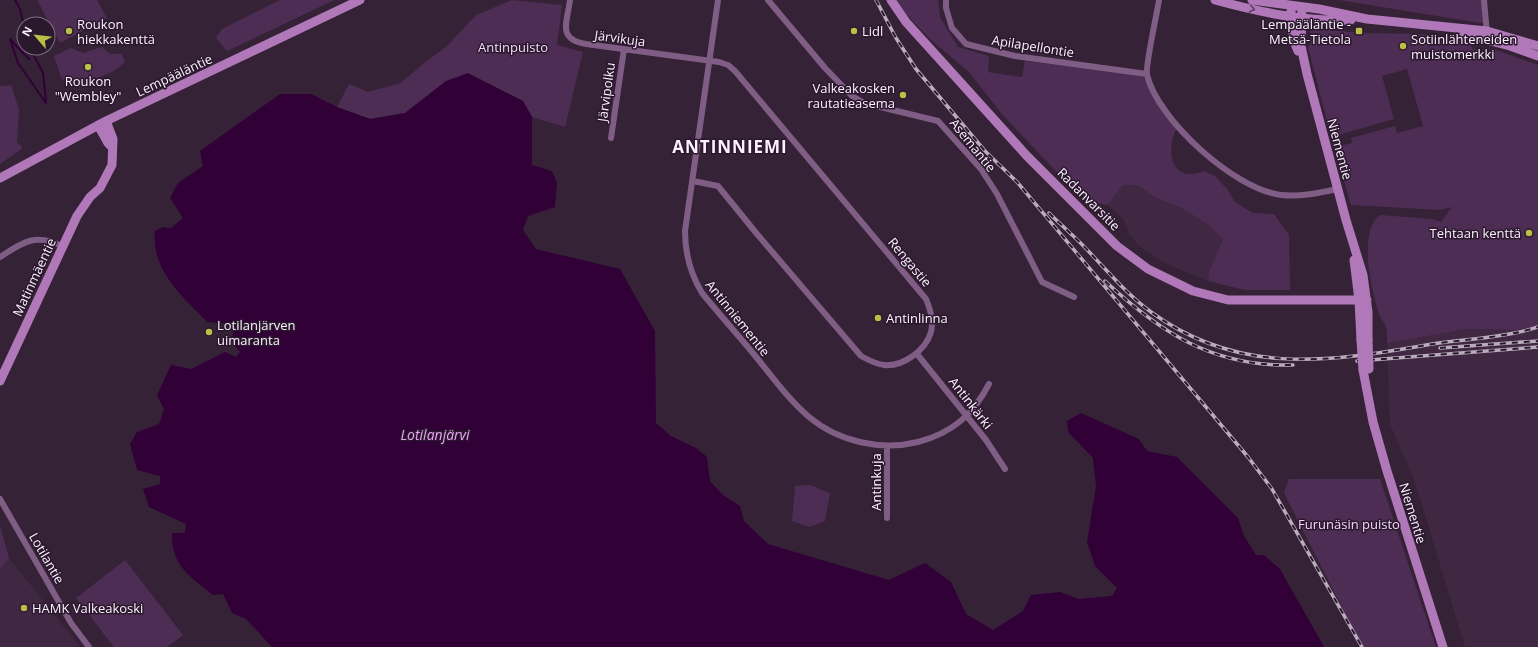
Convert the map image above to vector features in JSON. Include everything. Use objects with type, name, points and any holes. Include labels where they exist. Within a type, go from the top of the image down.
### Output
[{"type":"main road","name":"Lempääläntie","points":[[0,178],[102,123],[360,0]]},
{"type":"main road","name":"Radanvarsitie","points":[[891,0],[906,22],[1027,156],[1118,246],[1148,269],[1193,291],[1228,300],[1332,299],[1363,297]]},
{"type":"main road","points":[[1215,0],[1290,16],[1327,20],[1366,19]]},
{"type":"main road","points":[[1252,0],[1301,3],[1366,19],[1487,35],[1537,51]]},
{"type":"main road","name":"Niementie","points":[[1292,3],[1290,16],[1293,39],[1305,67]]},
{"type":"main road","name":"Niementie","points":[[1301,3],[1300,46],[1351,237],[1363,275],[1367,385],[1373,422],[1443,647]]},
{"type":"main road","name":"Matinmäentie","points":[[0,381],[62,246],[84,206],[93,200],[106,181],[112,166],[113,140],[102,123]]},
{"type":"street","name":"Järvikuja","points":[[570,0],[566,29],[569,38],[576,42],[709,61]]},
{"type":"street","name":"Antinniementie","points":[[718,0],[685,231],[685,249],[694,279],[702,293],[793,402],[810,418],[828,430],[853,440],[872,445],[887,446],[906,445],[933,438],[950,430],[966,416],[989,384]]},
{"type":"street","name":"Asemantie","points":[[768,0],[825,68],[852,96],[864,103],[938,121],[981,169],[997,194],[1042,282],[1074,297]]},
{"type":"street","name":"Apilapellontie","points":[[946,0],[946,8],[952,28],[958,37],[966,44],[1015,56],[1147,74]]},
{"type":"street","points":[[1159,0],[1147,74],[1155,94],[1179,129],[1226,171],[1266,192],[1280,195],[1314,194],[1338,189]]},
{"type":"street","points":[[1484,0],[1487,35]]},
{"type":"street","name":"Järvipolku","points":[[611,138],[624,49]]},
{"type":"street","name":"Rengastie","points":[[692,181],[718,186],[756,234],[861,356],[873,362],[885,365],[899,363],[917,354],[926,344],[931,331],[932,315],[926,299],[744,81],[728,65],[709,61]]},
{"type":"street","points":[[0,256],[30,240],[47,240],[62,246]]},
{"type":"street","name":"Antinkärki","points":[[917,354],[986,440],[1005,469]]},
{"type":"street","name":"Antinkuja","points":[[887,446],[887,518]]},
{"type":"street","name":"Lotilantie","points":[[0,499],[71,623],[89,647]]},
{"type":"shaded area","points":[[1138,184],[1156,198],[1182,208],[1207,224],[1223,239],[1209,272],[1209,281],[1166,264],[1138,245],[1129,234],[1124,220],[1108,205],[1123,185]]},
{"type":"shaded area","points":[[1538,326],[1538,647],[1465,647],[1415,482],[1390,424],[1387,343],[1467,329],[1516,330]]},
{"type":"shaded area","name":"HAMK Valkeakoski","points":[[9,558],[80,647],[0,647],[0,569]]},
{"type":"green space","name":"Roukon hiekkakenttä","points":[[37,0],[97,0],[107,18],[60,43],[56,36],[56,16],[46,16]]},
{"type":"green space","points":[[280,0],[334,0],[227,51],[216,38],[222,29]]},
{"type":"green space","name":"Antinpuisto","points":[[512,0],[562,5],[557,45],[583,52],[565,127],[532,117],[523,101],[446,81],[405,113],[370,119],[337,107],[349,84],[368,92],[401,83],[424,63],[446,47],[476,15]]},
{"type":"green space","points":[[897,0],[938,0],[940,17],[958,47],[989,56],[988,72],[1022,77],[1025,61],[1141,75],[1177,127],[1173,136],[1172,155],[1174,163],[1178,169],[1184,173],[1193,174],[1204,171],[1215,176],[1227,189],[1235,202],[1253,213],[1274,214],[1289,235],[1290,290],[1244,290],[1209,281],[1209,272],[1223,239],[1207,224],[1182,208],[1156,198],[1138,185],[1123,185],[1108,205],[1094,203],[1063,179],[1001,113],[969,72],[931,40],[905,13]]},
{"type":"green space","points":[[1339,0],[1484,0],[1486,24]]},
{"type":"green space","points":[[1310,28],[1360,33],[1423,34],[1471,43],[1472,49],[1490,52],[1491,48],[1538,65],[1538,326],[1516,330],[1467,329],[1387,343],[1386,327],[1380,316],[1373,293],[1368,263],[1369,235],[1373,223],[1380,215],[1432,219],[1441,222],[1452,207],[1440,210],[1351,205],[1337,156],[1336,147],[1352,143],[1351,138],[1395,126],[1397,133],[1423,126],[1407,69],[1382,76],[1394,119],[1331,137],[1308,47],[1310,45]]},
{"type":"green space","name":"Roukon \"Wembley\"","points":[[102,47],[110,54],[122,54],[125,62],[114,71],[84,84],[71,78],[62,80],[54,56],[71,48],[83,53]]},
{"type":"green space","points":[[11,85],[19,109],[17,142],[23,148],[0,164],[0,86]]},
{"type":"green space","name":"Furunäsin puisto","points":[[1289,479],[1380,479],[1436,647],[1362,647],[1284,493]]},
{"type":"green space","points":[[810,485],[830,493],[825,521],[810,527],[792,521],[795,486]]},
{"type":"green space","points":[[0,526],[9,558],[0,569]]},
{"type":"green space","points":[[125,560],[183,635],[167,647],[114,647],[76,598]]},
{"type":"water","name":"Lotilanjärvi","points":[[468,73],[523,101],[532,117],[532,165],[552,171],[557,183],[555,207],[528,216],[523,230],[536,249],[620,269],[655,331],[656,423],[671,436],[696,448],[707,457],[710,481],[723,495],[740,506],[744,521],[768,544],[889,580],[925,563],[951,582],[966,614],[993,630],[1023,611],[1031,595],[1060,592],[1079,599],[1112,596],[1117,588],[1095,566],[1087,542],[1096,486],[1093,458],[1068,432],[1067,421],[1081,413],[1139,439],[1147,451],[1177,457],[1238,518],[1244,536],[1256,555],[1264,555],[1280,569],[1324,647],[272,647],[246,619],[232,613],[223,594],[213,595],[190,576],[178,562],[175,554],[172,533],[185,533],[186,524],[149,507],[143,489],[160,484],[160,476],[137,470],[130,444],[137,432],[159,424],[164,409],[157,395],[171,365],[191,369],[225,352],[236,357],[240,352],[232,342],[234,324],[207,322],[170,281],[158,258],[155,245],[155,231],[163,227],[171,228],[183,218],[170,198],[178,183],[203,166],[200,151],[280,94],[311,94],[337,107],[370,119],[405,113],[446,81]]},
{"type":"waterway","points":[[15,0],[22,16]]},
{"type":"waterway","points":[[29,59],[10,39],[18,63],[46,103]]},
{"type":"waterway","points":[[34,56],[43,73],[46,101]]},
{"type":"railway","points":[[876,0],[896,38],[916,69],[985,151],[1017,182],[1248,457],[1272,489],[1362,647]]},
{"type":"railway","points":[[1049,213],[1082,244],[1113,278],[1151,312],[1183,332],[1215,346],[1248,354],[1282,359],[1350,357],[1509,334],[1538,327]]},
{"type":"railway","points":[[1105,281],[1147,316],[1168,331],[1190,343],[1213,353],[1238,360],[1264,364],[1293,365]]},
{"type":"railway","points":[[1440,348],[1538,341]]},
{"type":"railway","points":[[1357,361],[1538,347]]},
{"type":"place","name":"Roukon hiekkakenttä","points":[[69,31]]},
{"type":"place","name":"Lidl","points":[[854,31]]},
{"type":"place","name":"Lempääläntie - Metsä-Tietola","points":[[1359,31]]},
{"type":"place","name":"Sotiinlähteneiden muistomerkki","points":[[1403,46]]},
{"type":"place","name":"Roukon \"Wembley\"","points":[[88,67]]},
{"type":"place","name":"Valkeakosken rautatieasema","points":[[903,95]]},
{"type":"place","name":"Tehtaan kenttä","points":[[1529,233]]},
{"type":"place","name":"Antinlinna","points":[[878,318]]},
{"type":"place","name":"Lotilanjärven uimaranta","points":[[209,332]]},
{"type":"place","name":"HAMK Valkeakoski","points":[[24,608]]},
{"type":"district","name":"ANTINNIEMI","points":[[730,147]]}]
